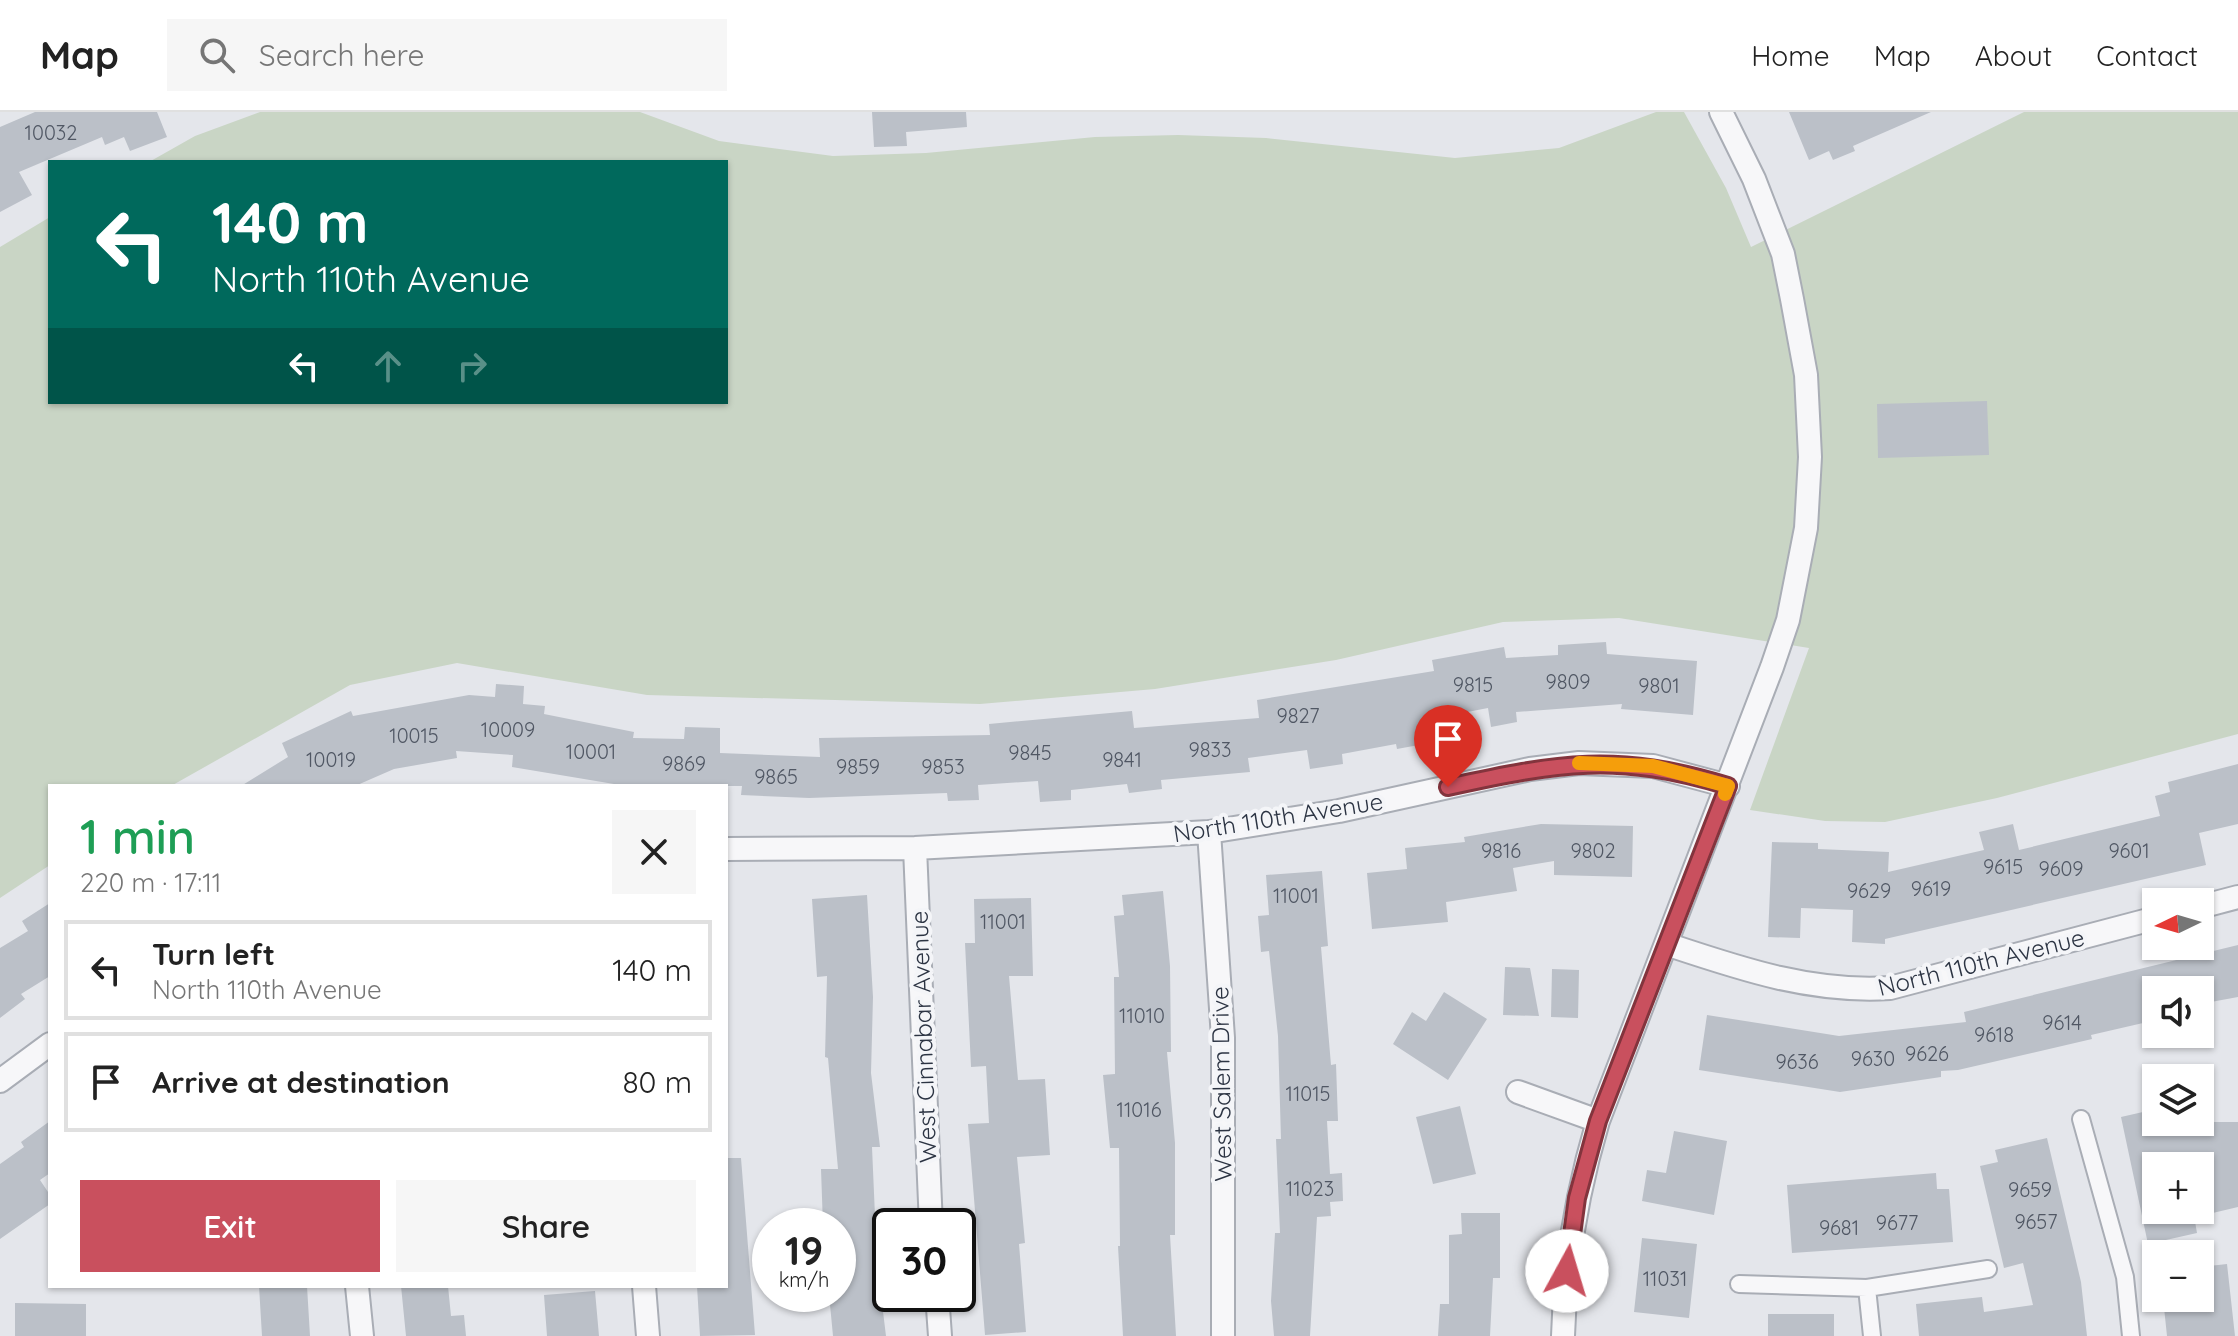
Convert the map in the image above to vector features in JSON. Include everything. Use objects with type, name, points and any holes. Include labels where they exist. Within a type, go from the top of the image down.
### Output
[{"type":"street","points":[[1563,1336],[1572,1221],[1598,1121],[1728,786],[1788,620],[1806,528],[1810,457],[1806,375],[1783,254],[1754,179],[1721,112]]},
{"type":"street","name":"North 110th Avenue","points":[[728,849],[915,848],[1209,832],[1339,811],[1530,769],[1579,763],[1653,766],[1728,786]]},
{"type":"street","name":"West Salem Drive","points":[[1209,832],[1223,1038],[1223,1336]]},
{"type":"street","name":"West Cinnabar Avenue","points":[[915,848],[930,1208]]},
{"type":"street","points":[[2214,903],[2238,897]]},
{"type":"street","name":"North 110th Avenue","points":[[1666,944],[1764,976],[1848,990],[1890,988],[2142,922]]},
{"type":"street","points":[[0,1081],[48,1045]]},
{"type":"street","points":[[1518,1092],[1598,1121]]},
{"type":"street","points":[[2081,1119],[2125,1277],[2131,1336]]},
{"type":"street","points":[[1739,1284],[1867,1288],[1988,1269]]},
{"type":"street","points":[[357,1288],[362,1336]]},
{"type":"street","points":[[644,1288],[648,1336]]},
{"type":"street","points":[[1867,1288],[1872,1336]]},
{"type":"street","points":[[938,1312],[940,1336]]},
{"type":"green space","points":[[260,112],[640,112],[719,141],[833,156],[926,153],[1095,137],[1178,135],[1266,138],[1455,158],[1559,148],[1656,112],[1684,112],[1726,188],[1751,247],[2024,112],[2238,112],[2238,734],[1997,798],[1885,822],[1825,821],[1750,810],[1809,648],[1619,618],[1503,622],[1336,660],[1155,689],[980,704],[647,695],[457,663],[350,685],[175,784],[48,784],[48,866],[0,898],[0,247],[48,218],[48,404],[728,404],[728,160],[153,160],[195,136]]},
{"type":"building","points":[[35,112],[157,112],[167,137],[130,151],[124,137],[105,145],[102,137],[19,172],[32,195],[0,212],[0,127]]},
{"type":"building","points":[[872,112],[966,112],[967,127],[906,132],[907,146],[874,147]]},
{"type":"building","points":[[1789,112],[1931,112],[1853,146],[1855,151],[1833,160],[1829,151],[1809,160]]},
{"type":"building","points":[[1987,401],[1989,455],[1878,458],[1877,404]]},
{"type":"building","points":[[1606,642],[1607,654],[1697,661],[1693,715],[1621,709],[1622,704],[1516,712],[1517,722],[1491,727],[1488,708],[1431,719],[1435,742],[1397,749],[1396,744],[1342,754],[1343,764],[1310,769],[1307,750],[1248,758],[1250,772],[1161,780],[1162,789],[1129,793],[1127,784],[1071,790],[1071,800],[1040,802],[1038,781],[978,785],[979,800],[948,801],[947,793],[809,798],[741,795],[742,786],[614,784],[512,767],[513,755],[456,751],[457,758],[394,769],[360,784],[244,784],[288,757],[282,743],[351,711],[353,716],[469,695],[495,697],[496,684],[524,686],[523,704],[545,706],[544,714],[634,732],[633,738],[684,739],[685,727],[720,728],[720,753],[820,757],[819,738],[990,735],[989,724],[1132,711],[1134,728],[1259,718],[1257,700],[1434,671],[1432,660],[1504,647],[1506,658],[1558,655],[1558,645]]},
{"type":"building","points":[[2238,764],[2238,824],[2199,833],[2206,865],[1885,939],[1885,944],[1852,942],[1853,910],[1801,908],[1800,938],[1768,937],[1772,842],[1818,843],[1818,849],[1889,852],[1888,872],[1984,850],[1979,832],[2013,824],[2019,850],[2160,816],[2155,796],[2170,792],[2168,782]]},
{"type":"building","points":[[1541,824],[1633,826],[1632,877],[1554,875],[1554,861],[1513,868],[1517,891],[1446,902],[1448,922],[1372,929],[1367,873],[1407,869],[1405,848],[1465,842],[1464,837]]},
{"type":"building","points":[[1322,871],[1328,946],[1321,947],[1331,1065],[1336,1064],[1338,1121],[1327,1121],[1330,1174],[1342,1173],[1343,1201],[1330,1202],[1331,1216],[1317,1217],[1310,1336],[1274,1336],[1271,1301],[1275,1233],[1280,1233],[1276,1139],[1281,1139],[1278,1036],[1269,951],[1261,952],[1258,916],[1269,915],[1266,875]]},
{"type":"building","points":[[1163,891],[1170,966],[1171,1052],[1167,1052],[1175,1143],[1175,1235],[1170,1235],[1176,1336],[1123,1336],[1118,1246],[1119,1148],[1110,1148],[1103,1075],[1115,1074],[1114,977],[1119,977],[1114,916],[1124,915],[1122,895]]},
{"type":"building","points":[[867,895],[873,997],[871,1073],[880,1147],[872,1147],[875,1208],[872,1208],[872,1312],[883,1312],[886,1336],[833,1336],[831,1312],[856,1312],[856,1208],[822,1208],[821,1169],[838,1169],[828,1058],[825,1057],[827,976],[817,977],[812,899]]},
{"type":"building","points":[[1031,898],[1033,976],[1009,976],[1018,1080],[1045,1079],[1050,1155],[1017,1157],[1025,1243],[1019,1244],[1026,1332],[985,1335],[968,1124],[989,1123],[986,1066],[971,1067],[965,943],[975,943],[974,899]]},
{"type":"building","points":[[48,904],[48,977],[21,994],[25,999],[0,1018],[0,948],[28,931],[22,921]]},
{"type":"building","points":[[2238,945],[2238,997],[2214,1001],[2214,976],[2142,976],[2142,1023],[2091,1035],[2092,1039],[1958,1070],[1941,1071],[1941,1077],[1840,1092],[1699,1070],[1707,1015],[1839,1036],[1966,1022],[1964,1012],[2177,960],[2214,960],[2214,951]]},
{"type":"building","points":[[1505,967],[1530,968],[1539,1016],[1503,1015]]},
{"type":"building","points":[[1552,969],[1579,970],[1578,1018],[1551,1017]]},
{"type":"building","points":[[1444,992],[1487,1019],[1448,1080],[1393,1044],[1412,1012],[1426,1021]]},
{"type":"building","points":[[1460,1106],[1476,1174],[1433,1184],[1416,1117]]},
{"type":"building","points":[[2142,1112],[2142,1136],[2214,1136],[2214,1122],[2238,1122],[2238,1207],[2214,1213],[2214,1152],[2142,1152],[2142,1216],[2121,1117]]},
{"type":"building","points":[[48,1122],[48,1174],[40,1180],[48,1192],[48,1205],[0,1239],[0,1164],[24,1147],[21,1142]]},
{"type":"building","points":[[1674,1131],[1727,1141],[1714,1215],[1642,1201],[1647,1170],[1666,1173]]},
{"type":"building","points":[[2047,1138],[2081,1282],[2087,1336],[1919,1336],[1916,1304],[1982,1297],[1984,1312],[2033,1305],[2023,1263],[2004,1268],[1980,1166],[1998,1162],[1995,1150]]},
{"type":"building","points":[[728,1158],[741,1158],[755,1335],[700,1336],[697,1288],[728,1288]]},
{"type":"building","points":[[1936,1173],[1937,1189],[1949,1189],[1953,1242],[1792,1253],[1787,1185]]},
{"type":"building","points":[[1461,1213],[1500,1213],[1500,1278],[1493,1278],[1490,1336],[1438,1336],[1440,1304],[1449,1304],[1449,1235],[1462,1234]]},
{"type":"building","points":[[2144,1224],[2195,1224],[2197,1233],[2166,1240],[2147,1240]]},
{"type":"building","points":[[1642,1238],[1697,1244],[1689,1318],[1634,1312]]},
{"type":"building","points":[[2227,1264],[2235,1336],[2167,1336],[2164,1312],[2214,1312],[2214,1265]]},
{"type":"building","points":[[259,1288],[307,1288],[310,1336],[262,1336]]},
{"type":"building","points":[[401,1288],[448,1288],[451,1316],[464,1315],[466,1336],[406,1336]]},
{"type":"building","points":[[595,1291],[599,1336],[547,1336],[544,1295]]},
{"type":"building","points":[[15,1303],[86,1304],[86,1336],[15,1336]]},
{"type":"building","points":[[1768,1314],[1834,1314],[1834,1336],[1768,1336]]},
{"type":"slow traffic","points":[[1579,763],[1653,766],[1728,786],[1725,794]]},
{"type":"route","points":[[1448,787],[1530,769],[1579,763],[1653,766],[1728,786],[1598,1121],[1572,1221],[1567,1271]]}]
